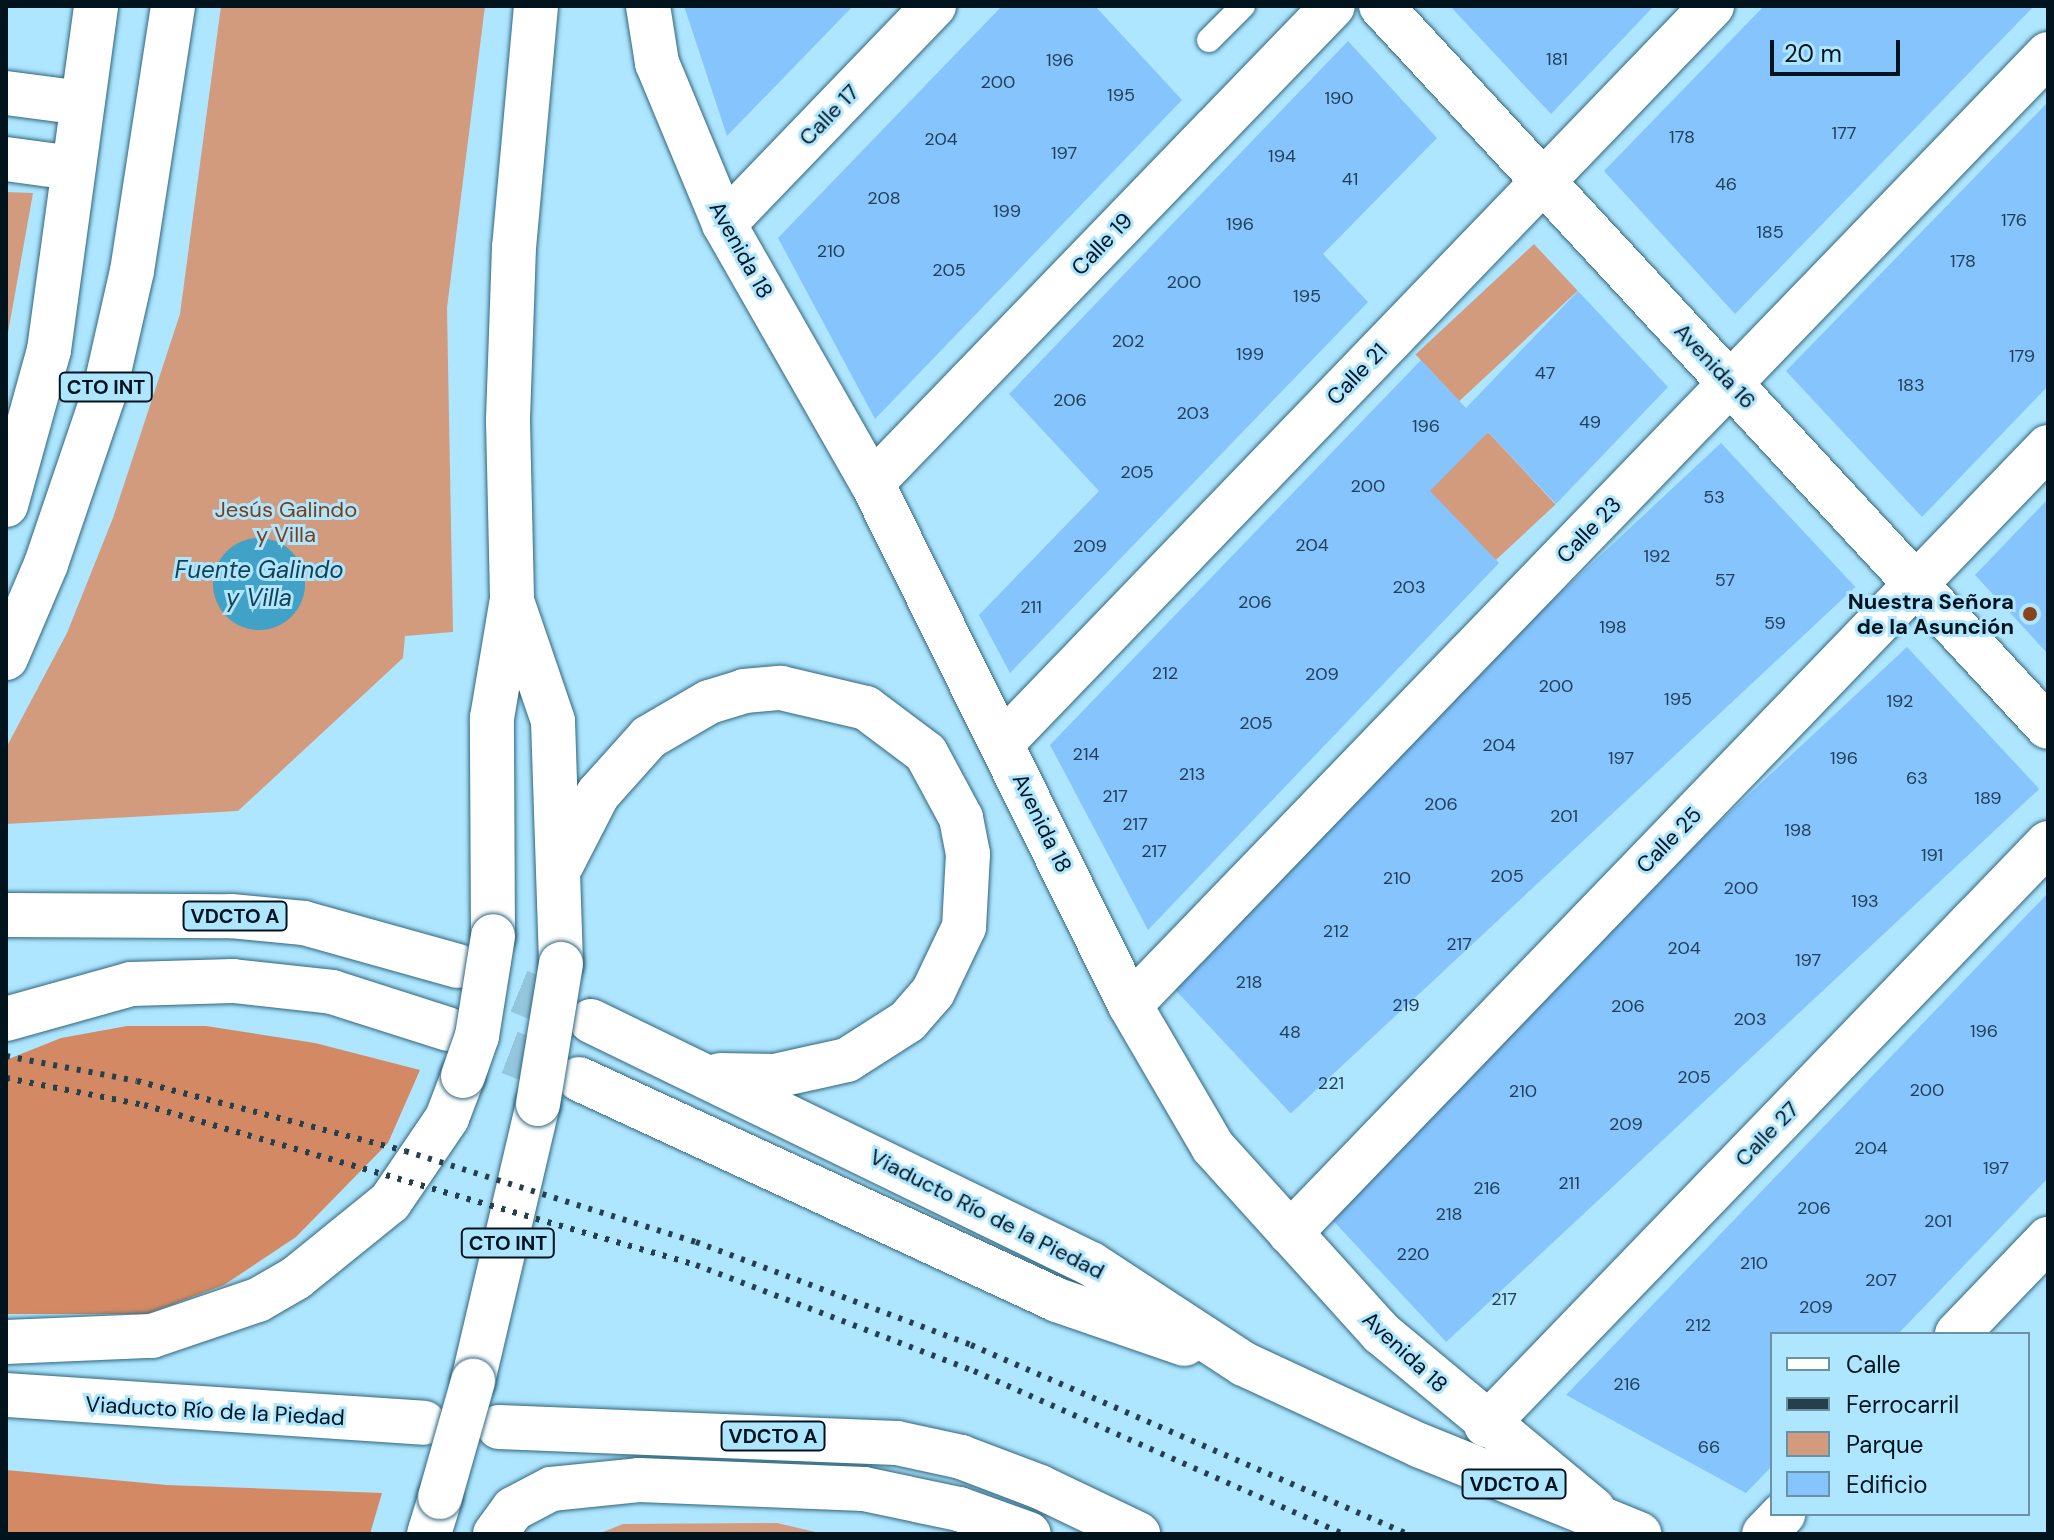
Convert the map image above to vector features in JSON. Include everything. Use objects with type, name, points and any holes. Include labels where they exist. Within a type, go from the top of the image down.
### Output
[{"type":"main road","name":"CTO INT","points":[[6,505],[49,350],[96,6]]},
{"type":"main road","name":"CTO INT","points":[[6,658],[46,564],[104,394],[132,271],[173,6]]},
{"type":"main road","name":"CTO INT","points":[[434,1516],[473,1381],[538,1104],[561,964],[562,864],[553,721],[512,601],[508,421],[514,247],[536,6]]},
{"type":"main road","name":"Avenida 18","points":[[648,6],[657,63],[724,224],[872,483],[1003,742],[1130,1005],[1213,1147],[1381,1333],[1486,1425],[1623,1527]]},
{"type":"main road","name":"Calle 17","points":[[724,224],[934,6]]},
{"type":"main road","name":"Calle 19","points":[[872,483],[1333,6]]},
{"type":"main road","name":"Avenida 16","points":[[1381,6],[2048,727]]},
{"type":"main road","name":"Calle 21","points":[[1003,742],[1712,6]]},
{"type":"main road","name":"Calle 23","points":[[1130,1005],[2048,54]]},
{"type":"main road","points":[[6,93],[82,103]]},
{"type":"main road","points":[[6,159],[73,168]]},
{"type":"main road","name":"Calle 25","points":[[1290,1233],[2048,447]]},
{"type":"main road","points":[[6,1342],[152,1336],[258,1300],[296,1278],[390,1202],[447,1118],[477,1036],[493,936],[492,718],[512,601]]},
{"type":"main road","points":[[562,864],[598,794],[649,737],[709,702],[744,691],[781,688],[866,708],[899,727],[926,753],[961,818],[969,866],[964,927],[933,992],[889,1036],[847,1060],[775,1076],[703,1073]]},
{"type":"main road","name":"Calle 27","points":[[1486,1425],[2048,843]]},
{"type":"main road","name":"VDCTO A","points":[[6,915],[231,916],[304,923],[458,966]]},
{"type":"main road","points":[[6,1019],[131,984],[233,981],[332,992],[448,1029]]},
{"type":"main road","name":"Viaducto Río de la Piedad","points":[[591,1021],[1091,1264],[1244,1364],[1421,1446],[1623,1527]]},
{"type":"main road","points":[[579,1079],[1057,1300],[1244,1364]]},
{"type":"main road","points":[[1959,1332],[2048,1239]]},
{"type":"main road","name":"Viaducto Río de la Piedad","points":[[6,1395],[424,1423]]},
{"type":"main road","name":"VDCTO A","points":[[499,1427],[897,1443],[1027,1482],[1138,1534]]},
{"type":"main road","points":[[495,1534],[524,1502],[583,1482],[864,1489],[959,1509],[1029,1534]]},
{"type":"main road","points":[[1764,1534],[1781,1516]]},
{"type":"lane","points":[[1209,40],[1243,6]]},
{"type":"green space","name":"Jesús Galindo y Villa","points":[[221,6],[485,6],[447,308],[453,632],[405,636],[403,658],[238,811],[6,824],[6,748],[67,633],[113,518],[180,314]]},
{"type":"green space","points":[[6,192],[33,193],[6,344]]},
{"type":"green space","points":[[1534,244],[1578,291],[1459,401],[1416,354]]},
{"type":"green space","points":[[1488,432],[1556,504],[1495,561],[1427,489]]},
{"type":"green space","points":[[777,1523],[824,1534],[598,1534],[623,1524]]},
{"type":"shaded area","points":[[127,1026],[206,1026],[315,1043],[420,1070],[388,1143],[296,1237],[224,1285],[147,1314],[6,1314],[6,1060],[61,1038]]},
{"type":"shaded area","points":[[6,1470],[167,1485],[382,1493],[370,1534],[6,1534]]},
{"type":"water","name":"Fuente Galindo y Villa","points":[[259,538],[276,542],[291,552],[301,567],[305,584],[301,601],[291,616],[276,626],[259,630],[242,626],[227,616],[217,601],[213,584],[217,567],[227,552],[242,542]]},
{"type":"building","points":[[684,6],[853,6],[727,136]]},
{"type":"building","points":[[1002,6],[1095,6],[1182,100],[875,419],[778,238]]},
{"type":"building","points":[[1450,6],[1654,6],[1551,114]]},
{"type":"building","points":[[1764,6],[2034,6],[1735,314],[1604,171]]},
{"type":"building","points":[[1348,41],[1437,138],[1323,254],[1368,302],[1010,673],[979,615],[1099,491],[1009,394]]},
{"type":"building","points":[[2048,102],[2048,386],[1922,517],[1786,371]]},
{"type":"building","points":[[1578,291],[1668,387],[1556,504],[1488,432],[1430,491],[1499,563],[1148,930],[1050,745],[1421,360],[1466,408]]},
{"type":"building","points":[[1721,443],[1855,587],[1291,1114],[1156,970]]},
{"type":"building","name":"Nuestra Señora de la Asunción","points":[[2048,499],[2048,654],[1975,575]]},
{"type":"building","points":[[1907,647],[2039,789],[1446,1342],[1314,1200]]},
{"type":"building","points":[[2048,893],[2048,1178],[1900,1332],[1770,1332],[1770,1468],[1746,1493],[1566,1395]]},
{"type":"tunnel","points":[[458,966],[589,1020]]},
{"type":"tunnel","points":[[448,1029],[579,1079]]},
{"type":"railway","points":[[6,1056],[137,1081],[405,1151],[696,1242],[971,1345],[1407,1534]]},
{"type":"railway","points":[[6,1078],[144,1105],[696,1265],[974,1371],[1343,1534]]},
{"type":"place","name":"Nuestra Señora de la Asunción","points":[[2030,614]]}]
